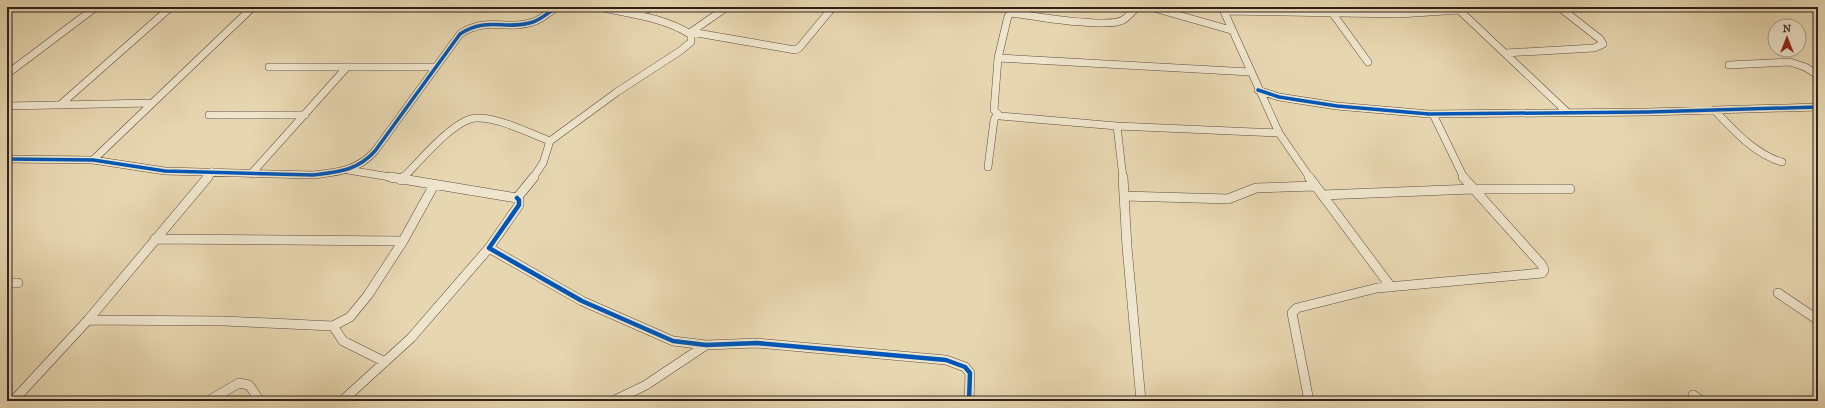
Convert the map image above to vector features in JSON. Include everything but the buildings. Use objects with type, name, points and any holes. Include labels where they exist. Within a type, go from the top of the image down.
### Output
[{"type":"street","points":[[7,10],[12,7]]},
{"type":"street","points":[[7,74],[96,7]]},
{"type":"street","points":[[60,105],[171,7]]},
{"type":"street","points":[[93,160],[253,7]]},
{"type":"street","points":[[7,159],[93,160],[165,170],[251,174],[313,175],[346,170],[358,166],[366,161],[375,151],[460,34],[467,28],[481,24],[531,24],[557,7]]},
{"type":"street","points":[[599,7],[638,15],[679,27],[690,33],[795,50],[799,48],[833,7]]},
{"type":"street","points":[[690,33],[727,7]]},
{"type":"street","points":[[1020,7],[1008,16],[998,58],[994,110],[1000,116],[1117,126],[1279,133]]},
{"type":"street","points":[[1012,13],[1068,21],[1112,23],[1123,20],[1137,7]]},
{"type":"street","points":[[1150,7],[1231,30]]},
{"type":"street","points":[[1505,53],[1594,48],[1603,44],[1559,7]]},
{"type":"street","points":[[626,13],[649,8]]},
{"type":"street","points":[[638,15],[649,8]]},
{"type":"street","points":[[1391,287],[1315,186],[1279,133],[1258,90],[1223,9],[1333,14],[1399,14],[1458,9],[1567,112]]},
{"type":"street","points":[[1333,14],[1368,62]]},
{"type":"street","points":[[516,198],[527,187],[543,163],[550,141],[617,92],[691,42],[690,33]]},
{"type":"street","points":[[998,58],[1250,72]]},
{"type":"street","points":[[1729,65],[1790,62],[1805,66],[1818,75]]},
{"type":"street","points":[[269,67],[436,67]]},
{"type":"street","points":[[251,174],[347,67]]},
{"type":"street","points":[[1258,90],[1279,97],[1344,107],[1433,114],[1818,107]]},
{"type":"street","points":[[1262,98],[1279,97]]},
{"type":"street","points":[[7,106],[152,103]]},
{"type":"street","points":[[1714,110],[1752,145],[1771,160],[1782,162]]},
{"type":"street","points":[[988,167],[994,120],[997,114]]},
{"type":"street","points":[[1309,401],[1296,345],[1292,313],[1297,308],[1304,305],[1377,288],[1535,274],[1542,273],[1544,270],[1542,265],[1463,177],[1433,114]]},
{"type":"street","points":[[209,115],[305,115]]},
{"type":"street","points":[[401,180],[450,131],[467,119],[485,119],[550,141]]},
{"type":"street","points":[[1117,126],[1141,401]]},
{"type":"street","points":[[342,401],[411,338],[489,248],[519,205],[519,200],[516,198],[346,170]]},
{"type":"street","points":[[13,401],[88,320],[212,172]]},
{"type":"street","points":[[88,320],[224,321],[334,326],[350,317],[368,295],[403,241],[434,185]]},
{"type":"street","points":[[1124,196],[1228,199],[1236,198],[1247,191],[1256,188],[1315,186]]},
{"type":"street","points":[[1322,195],[1473,189],[1570,189]]},
{"type":"street","points":[[155,239],[403,241]]},
{"type":"street","points":[[489,248],[582,301],[638,327],[673,341],[706,345],[757,343],[946,360],[965,367],[970,373],[969,401]]},
{"type":"street","points":[[7,283],[18,283]]},
{"type":"street","points":[[1778,293],[1818,320]]},
{"type":"street","points":[[334,326],[343,341],[385,362]]},
{"type":"street","points":[[613,401],[646,385],[706,345]]},
{"type":"street","points":[[208,401],[239,382],[249,385],[260,401]]},
{"type":"street","points":[[1693,395],[1702,401]]},
{"type":"cycle path","points":[[7,159],[93,160],[165,171],[313,175],[331,173],[358,166],[366,161],[375,151],[460,34],[468,28],[477,25],[522,25],[535,22],[557,7]]},
{"type":"cycle path","points":[[1258,90],[1279,97],[1337,106],[1429,114],[1648,112],[1818,107]]},
{"type":"cycle path","points":[[517,198],[519,200],[519,205],[489,248],[582,301],[638,327],[673,341],[706,345],[757,343],[946,360],[965,367],[970,373],[969,401]]}]
